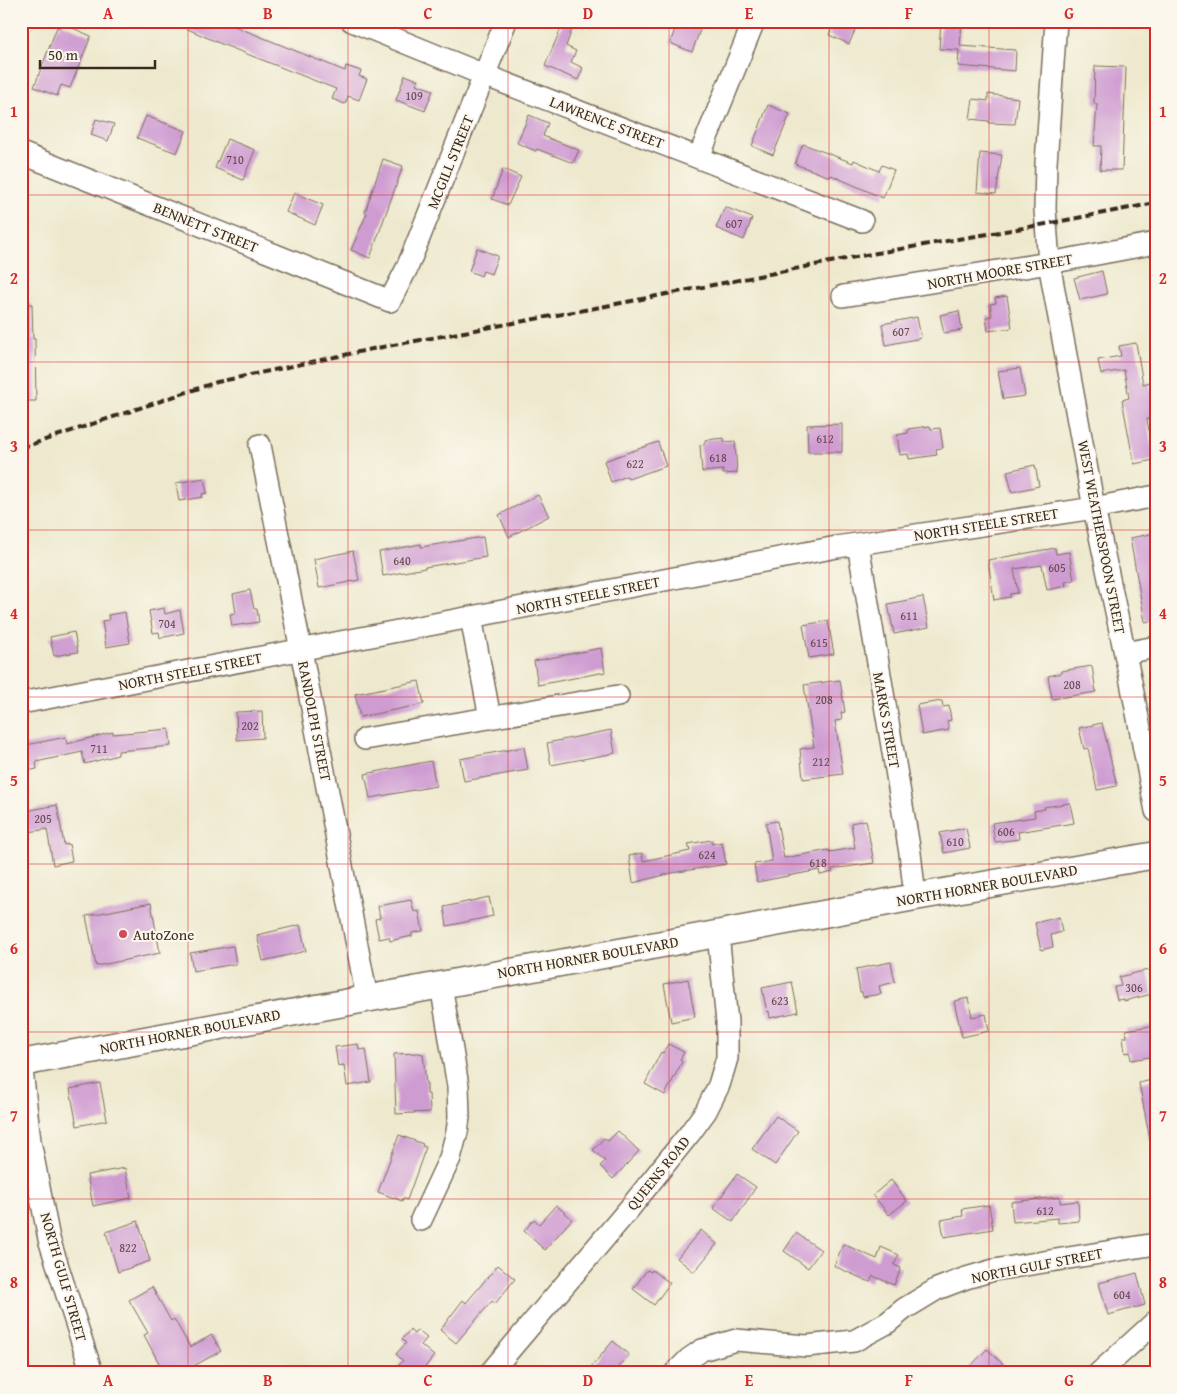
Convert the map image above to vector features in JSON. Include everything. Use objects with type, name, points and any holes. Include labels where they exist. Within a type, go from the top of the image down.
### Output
[{"type":"main road","name":"NORTH HORNER BOULEVARD","points":[[21,1062],[915,897],[1156,855]]},
{"type":"street","name":"LAWRENCE STREET","points":[[352,21],[484,75],[862,221]]},
{"type":"street","name":"MCGILL STREET","points":[[390,301],[407,268],[506,21]]},
{"type":"street","points":[[699,157],[754,21]]},
{"type":"street","name":"WEST WEATHERSPOON STREET","points":[[1056,21],[1046,164],[1045,209],[1049,263],[1094,508],[1156,811]]},
{"type":"street","name":"BENNETT STREET","points":[[21,153],[390,301]]},
{"type":"street","name":"NORTH MOORE STREET","points":[[843,296],[1049,263],[1156,243]]},
{"type":"street","name":"RANDOLPH STREET","points":[[260,445],[367,998]]},
{"type":"street","name":"NORTH STEELE STREET","points":[[21,702],[858,544],[1094,508],[1156,496]]},
{"type":"street","name":"MARKS STREET","points":[[858,544],[910,854],[915,897]]},
{"type":"street","points":[[471,617],[490,718]]},
{"type":"street","points":[[1125,653],[1156,647]]},
{"type":"street","points":[[365,739],[618,696]]},
{"type":"street","name":"QUEENS ROAD","points":[[490,1373],[629,1209],[706,1111],[719,1085],[728,1058],[727,1022],[718,934]]},
{"type":"street","points":[[421,1220],[450,1158],[459,1117],[458,1086],[441,985]]},
{"type":"street","name":"NORTH GULF STREET","points":[[21,1062],[30,1141],[49,1239],[92,1373]]},
{"type":"street","name":"NORTH GULF STREET","points":[[675,1373],[689,1359],[702,1350],[736,1340],[806,1346],[854,1341],[887,1323],[904,1309],[937,1289],[994,1270],[1156,1244]]},
{"type":"street","points":[[1099,1373],[1156,1321]]},
{"type":"building","points":[[170,21],[222,21],[345,71],[346,66],[361,71],[359,76],[367,79],[359,100],[348,96],[345,104],[332,99],[336,89],[219,43]]},
{"type":"building","points":[[564,21],[575,21],[566,46],[576,51],[571,62],[583,68],[578,80],[545,66]]},
{"type":"building","points":[[678,21],[700,30],[692,52],[670,43]]},
{"type":"building","points":[[835,21],[859,21],[849,44],[829,35]]},
{"type":"building","points":[[941,21],[962,21],[960,46],[1016,50],[1015,71],[958,66],[959,50],[939,49]]},
{"type":"building","points":[[61,23],[91,36],[70,88],[61,85],[57,96],[34,87],[57,27],[59,28]]},
{"type":"building","points":[[1095,66],[1126,67],[1122,170],[1100,170],[1101,146],[1094,146],[1097,104],[1094,104]]},
{"type":"building","points":[[405,75],[418,80],[416,84],[433,90],[425,111],[396,100]]},
{"type":"building","points":[[988,94],[1018,98],[1015,124],[989,123],[989,121],[970,119],[973,99],[988,101]]},
{"type":"building","points":[[768,105],[790,114],[773,155],[752,146]]},
{"type":"building","points":[[529,115],[548,123],[543,136],[579,150],[573,163],[517,143]]},
{"type":"building","points":[[146,116],[186,131],[177,153],[137,138]]},
{"type":"building","points":[[96,119],[114,124],[108,141],[91,135]]},
{"type":"building","points":[[227,139],[255,150],[243,180],[215,168]]},
{"type":"building","points":[[803,144],[853,163],[854,160],[879,171],[882,165],[894,170],[883,198],[831,175],[830,177],[795,164]]},
{"type":"building","points":[[980,153],[1002,155],[996,194],[977,192]]},
{"type":"building","points":[[383,159],[403,166],[370,258],[351,250],[367,213],[365,212]]},
{"type":"building","points":[[503,169],[521,177],[508,205],[492,199]]},
{"type":"building","points":[[294,193],[323,205],[315,225],[286,212]]},
{"type":"building","points":[[725,207],[752,218],[744,240],[716,228]]},
{"type":"building","points":[[477,248],[498,256],[491,274],[483,271],[481,276],[469,271]]},
{"type":"building","points":[[1102,271],[1107,294],[1080,300],[1074,278]]},
{"type":"building","points":[[1007,296],[1012,328],[988,331],[986,317],[992,316],[990,304],[996,303],[995,298]]},
{"type":"building","points":[[21,304],[32,304],[33,339],[35,339],[36,401],[21,401]]},
{"type":"building","points":[[959,311],[962,330],[944,333],[940,315]]},
{"type":"building","points":[[917,317],[921,338],[886,345],[882,324]]},
{"type":"building","points":[[1136,343],[1143,384],[1150,382],[1156,418],[1147,419],[1154,460],[1134,464],[1122,400],[1129,398],[1124,370],[1101,374],[1098,360],[1121,356],[1119,346]]},
{"type":"building","points":[[1020,368],[1025,396],[1003,399],[998,371]]},
{"type":"building","points":[[842,424],[842,452],[808,452],[807,425]]},
{"type":"building","points":[[930,426],[931,429],[940,428],[943,448],[936,449],[937,455],[909,459],[908,454],[900,455],[897,435],[908,433],[908,429]]},
{"type":"building","points":[[724,438],[724,442],[735,441],[737,473],[723,474],[723,470],[702,472],[700,445],[705,444],[705,440]]},
{"type":"building","points":[[658,442],[666,466],[628,479],[627,476],[611,482],[604,461]]},
{"type":"building","points":[[1035,465],[1039,486],[1012,492],[1007,471]]},
{"type":"building","points":[[204,478],[207,493],[202,494],[203,497],[179,501],[176,483]]},
{"type":"building","points":[[538,495],[549,516],[509,537],[499,515]]},
{"type":"building","points":[[1156,533],[1156,620],[1145,622],[1130,538]]},
{"type":"building","points":[[483,537],[486,557],[383,576],[379,552],[421,544],[421,547]]},
{"type":"building","points":[[1055,548],[1056,554],[1069,552],[1074,580],[1065,582],[1066,586],[1047,590],[1042,565],[1014,569],[1018,593],[1010,594],[1010,597],[994,600],[988,560]]},
{"type":"building","points":[[353,551],[359,580],[319,588],[314,559]]},
{"type":"building","points":[[250,590],[254,609],[257,609],[259,622],[232,626],[230,614],[236,613],[233,594]]},
{"type":"building","points":[[923,597],[929,627],[894,634],[888,604]]},
{"type":"building","points":[[164,608],[165,614],[180,610],[184,633],[160,638],[159,632],[153,633],[149,611]]},
{"type":"building","points":[[125,612],[130,643],[106,647],[102,621],[109,620],[108,615]]},
{"type":"building","points":[[828,621],[834,654],[809,658],[803,625]]},
{"type":"building","points":[[74,632],[78,652],[54,656],[50,637]]},
{"type":"building","points":[[601,648],[605,672],[538,685],[534,661]]},
{"type":"building","points":[[1092,666],[1096,692],[1052,699],[1048,676],[1061,673],[1061,671]]},
{"type":"building","points":[[840,680],[845,712],[841,713],[842,720],[835,721],[843,774],[803,779],[800,749],[814,747],[804,685]]},
{"type":"building","points":[[419,681],[424,704],[360,717],[355,694]]},
{"type":"building","points":[[942,701],[943,707],[949,706],[951,720],[947,721],[949,730],[922,735],[917,705]]},
{"type":"building","points":[[262,711],[263,738],[237,740],[236,712]]},
{"type":"building","points":[[1102,723],[1117,786],[1097,790],[1088,748],[1084,749],[1079,728]]},
{"type":"building","points":[[169,729],[171,746],[118,751],[118,755],[85,764],[82,752],[36,762],[37,769],[21,772],[21,746],[66,737],[67,744],[113,732],[113,734]]},
{"type":"building","points":[[611,730],[615,753],[551,765],[547,743]]},
{"type":"building","points":[[524,747],[528,770],[464,781],[460,759]]},
{"type":"building","points":[[431,761],[436,786],[370,798],[365,774]]},
{"type":"building","points":[[1070,803],[1074,823],[1018,832],[1019,839],[995,842],[992,823],[1035,817],[1034,811],[1045,809],[1044,807]]},
{"type":"building","points":[[57,805],[64,845],[69,844],[72,861],[53,865],[47,829],[29,832],[26,811]]},
{"type":"building","points":[[866,820],[874,863],[832,869],[833,872],[820,875],[819,870],[757,882],[754,864],[772,861],[766,823],[777,821],[784,858],[829,850],[829,852],[855,848],[851,823]]},
{"type":"building","points":[[966,828],[970,848],[944,853],[940,833]]},
{"type":"building","points":[[711,840],[712,844],[722,842],[726,864],[672,873],[633,883],[629,856],[642,853],[643,861],[690,851],[688,844]]},
{"type":"building","points":[[489,897],[493,916],[447,926],[444,907]]},
{"type":"building","points":[[411,900],[414,912],[419,911],[423,931],[412,933],[412,936],[390,941],[389,937],[379,939],[375,919],[380,918],[378,906]]},
{"type":"building","name":"AutoZone","points":[[151,903],[160,953],[96,966],[86,916]]},
{"type":"building","points":[[1059,917],[1062,932],[1051,935],[1053,947],[1041,950],[1035,923]]},
{"type":"building","points":[[300,925],[306,951],[263,961],[257,935]]},
{"type":"building","points":[[233,946],[236,964],[193,971],[190,953]]},
{"type":"building","points":[[891,962],[895,982],[879,986],[881,994],[863,997],[862,992],[860,992],[856,969]]},
{"type":"building","points":[[1148,970],[1152,994],[1124,1001],[1124,999],[1117,1000],[1114,987],[1121,986],[1119,977]]},
{"type":"building","points":[[688,979],[695,1017],[671,1022],[664,984]]},
{"type":"building","points":[[792,982],[798,1012],[770,1018],[762,988]]},
{"type":"building","points":[[968,998],[972,1017],[986,1014],[989,1031],[962,1037],[954,1001]]},
{"type":"building","points":[[1151,1026],[1152,1028],[1156,1027],[1156,1056],[1131,1060],[1130,1052],[1125,1053],[1123,1037],[1127,1037],[1126,1030]]},
{"type":"building","points":[[358,1044],[359,1050],[366,1049],[371,1082],[347,1086],[344,1065],[338,1066],[335,1047]]},
{"type":"building","points":[[668,1044],[684,1052],[680,1060],[682,1062],[665,1095],[645,1084],[661,1052],[663,1053]]},
{"type":"building","points":[[394,1054],[423,1054],[430,1112],[396,1114]]},
{"type":"building","points":[[1156,1079],[1156,1140],[1150,1140],[1139,1083]]},
{"type":"building","points":[[100,1083],[107,1120],[77,1126],[70,1089]]},
{"type":"building","points":[[776,1116],[798,1131],[775,1165],[752,1149]]},
{"type":"building","points":[[618,1131],[639,1151],[613,1179],[600,1166],[605,1161],[593,1150],[604,1138],[608,1141]]},
{"type":"building","points":[[399,1135],[423,1144],[422,1146],[426,1147],[407,1200],[403,1198],[402,1201],[378,1192]]},
{"type":"building","points":[[125,1168],[131,1198],[93,1206],[87,1175]]},
{"type":"building","points":[[737,1174],[756,1187],[733,1222],[713,1208]]},
{"type":"building","points":[[891,1180],[907,1201],[889,1215],[873,1195]]},
{"type":"building","points":[[1060,1197],[1060,1203],[1078,1201],[1079,1221],[1058,1223],[1058,1218],[1013,1222],[1011,1202]]},
{"type":"building","points":[[556,1205],[572,1219],[545,1250],[524,1231],[534,1219],[539,1224]]},
{"type":"building","points":[[989,1205],[993,1229],[944,1237],[941,1220],[963,1216],[962,1209]]},
{"type":"building","points":[[138,1221],[150,1261],[118,1272],[106,1232]]},
{"type":"building","points":[[701,1230],[717,1244],[694,1272],[677,1258]]},
{"type":"building","points":[[796,1233],[821,1250],[808,1268],[784,1251]]},
{"type":"building","points":[[843,1244],[877,1259],[881,1247],[899,1255],[894,1265],[901,1268],[894,1285],[873,1276],[870,1282],[834,1266]]},
{"type":"building","points":[[498,1265],[515,1279],[495,1304],[492,1301],[456,1343],[440,1330],[463,1300],[466,1303]]},
{"type":"building","points":[[647,1270],[651,1272],[652,1270],[670,1283],[654,1305],[633,1289]]},
{"type":"building","points":[[1137,1273],[1145,1305],[1108,1315],[1099,1283]]},
{"type":"building","points":[[152,1287],[171,1321],[174,1319],[190,1347],[212,1335],[221,1351],[181,1373],[146,1373],[160,1365],[144,1335],[148,1333],[129,1300]]},
{"type":"building","points":[[410,1330],[414,1334],[417,1330],[427,1338],[421,1345],[434,1356],[420,1373],[405,1373],[398,1366],[403,1361],[396,1354],[406,1343],[402,1339]]},
{"type":"building","points":[[613,1341],[629,1355],[614,1373],[586,1373]]},
{"type":"building","points":[[987,1349],[1003,1364],[994,1373],[964,1373]]},
{"type":"railway","points":[[21,448],[217,382],[377,348],[606,306],[871,254],[1156,203]]},
{"type":"place","name":"AutoZone","points":[[123,934]]}]
